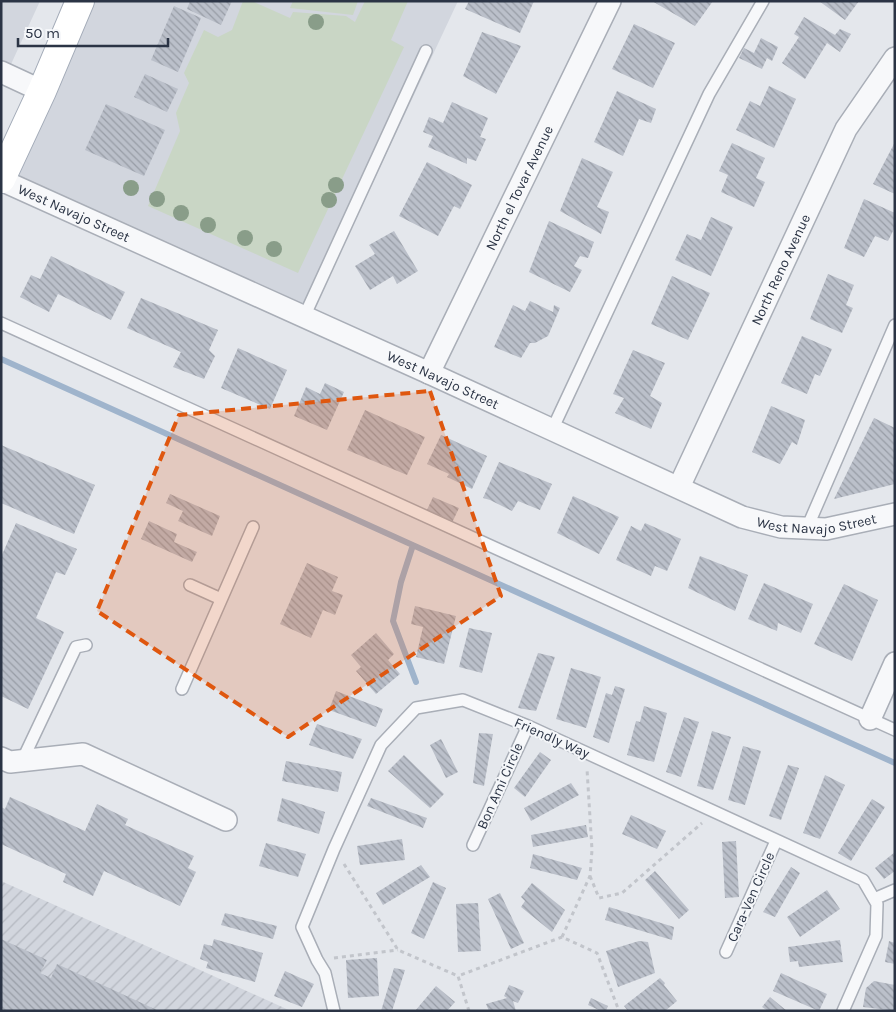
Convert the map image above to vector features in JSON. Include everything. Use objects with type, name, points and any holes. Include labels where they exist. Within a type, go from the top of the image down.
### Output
[{"type":"main road","points":[[1,180],[42,91],[76,5]]},
{"type":"street","name":"North el Tovar Avenue","points":[[428,373],[610,1]]},
{"type":"street","name":"North Reno Avenue","points":[[679,487],[846,129],[895,58]]},
{"type":"street","points":[[1,72],[42,91]]},
{"type":"street","name":"West Navajo Street","points":[[1,180],[742,517],[781,527],[826,529],[875,520],[895,514]]},
{"type":"street","points":[[870,719],[895,663]]},
{"type":"street","points":[[11,760],[83,754],[226,820]]},
{"type":"lane","points":[[552,430],[709,94],[763,1]]},
{"type":"lane","points":[[304,317],[426,50]]},
{"type":"lane","points":[[1,323],[895,730]]},
{"type":"lane","points":[[807,528],[895,325]]},
{"type":"lane","points":[[182,689],[253,527]]},
{"type":"lane","points":[[190,585],[221,599]]},
{"type":"lane","points":[[11,760],[76,647],[86,645]]},
{"type":"lane","name":"Friendly Way","points":[[334,1011],[325,973],[302,928],[334,849],[381,745],[416,708],[464,700],[528,726],[863,880],[877,904],[876,936],[843,1011]]},
{"type":"lane","name":"Bon Ami Circle","points":[[473,845],[528,726]]},
{"type":"lane","name":"Cara-Ven Circle","points":[[726,952],[776,841]]},
{"type":"lane","points":[[874,899],[895,890]]},
{"type":"path","points":[[317,960],[398,950],[458,976],[562,937],[590,876],[592,850],[586,754]]},
{"type":"path","points":[[590,876],[599,898],[622,893],[714,812]]},
{"type":"path","points":[[334,849],[398,950]]},
{"type":"path","points":[[562,937],[597,953],[619,1011]]},
{"type":"path","points":[[458,976],[469,1011]]},
{"type":"highlighted area","points":[[430,391],[501,596],[288,737],[97,611],[179,415]]},
{"type":"shaded area","points":[[1,1],[40,1],[1,86]]},
{"type":"shaded area","points":[[80,1],[458,1],[309,319],[1,179]]},
{"type":"shaded area","points":[[1,881],[189,965],[291,1011],[1,1011]]},
{"type":"green space","points":[[243,1],[252,1],[290,18],[293,12],[346,16],[355,22],[365,1],[408,1],[391,40],[404,47],[298,273],[148,206],[180,131],[176,113],[189,83],[184,73],[204,30],[218,37],[232,30]]},
{"type":"green space","points":[[293,1],[358,1],[353,15],[290,8]]},
{"type":"building","points":[[190,1],[232,1],[221,25],[187,9]]},
{"type":"building","points":[[469,1],[534,1],[520,33],[465,9]]},
{"type":"building","points":[[652,1],[713,1],[695,26]]},
{"type":"building","points":[[819,1],[859,1],[845,20]]},
{"type":"building","points":[[174,6],[201,18],[178,72],[151,60]]},
{"type":"building","points":[[804,17],[835,35],[840,29],[851,34],[840,52],[827,43],[805,79],[782,63],[799,37],[794,34]]},
{"type":"building","points":[[634,24],[675,43],[653,88],[612,69]]},
{"type":"building","points":[[482,32],[521,46],[496,94],[463,76]]},
{"type":"building","points":[[761,38],[778,47],[772,61],[767,58],[762,69],[739,58],[744,48],[754,53]]},
{"type":"building","points":[[145,74],[178,89],[167,112],[134,97]]},
{"type":"building","points":[[769,86],[796,99],[774,148],[736,130],[750,101],[760,106]]},
{"type":"building","points":[[617,91],[656,109],[651,123],[639,119],[623,156],[594,142]]},
{"type":"building","points":[[452,102],[488,118],[480,137],[486,139],[476,161],[467,158],[467,164],[428,147],[433,136],[423,132],[429,117],[443,123]]},
{"type":"building","points":[[106,104],[165,130],[144,176],[85,150]]},
{"type":"building","points":[[895,142],[895,194],[873,184]]},
{"type":"building","points":[[732,143],[765,158],[756,178],[765,182],[754,207],[721,192],[728,175],[719,171]]},
{"type":"building","points":[[582,158],[613,172],[597,207],[609,212],[601,234],[560,211]]},
{"type":"building","points":[[427,162],[472,185],[460,209],[454,206],[438,236],[399,216]]},
{"type":"building","points":[[864,199],[895,213],[895,227],[888,241],[875,236],[864,257],[844,248]]},
{"type":"building","points":[[711,217],[733,227],[711,276],[675,260],[687,234],[701,240]]},
{"type":"building","points":[[549,221],[594,242],[588,258],[580,256],[574,266],[582,270],[570,292],[529,272]]},
{"type":"building","points":[[394,231],[418,271],[397,284],[393,276],[370,290],[355,266],[375,254],[369,245]]},
{"type":"building","points":[[51,256],[125,292],[111,320],[58,294],[49,312],[20,297],[31,275],[40,279]]},
{"type":"building","points":[[828,274],[854,285],[846,305],[853,308],[842,333],[810,319]]},
{"type":"building","points":[[672,276],[710,293],[688,340],[651,324]]},
{"type":"building","points":[[141,298],[218,330],[209,350],[215,356],[204,379],[173,367],[181,352],[127,328]]},
{"type":"building","points":[[530,301],[553,312],[554,305],[560,308],[548,336],[535,343],[530,343],[521,358],[494,347],[513,305],[525,311]]},
{"type":"building","points":[[802,336],[832,349],[820,376],[815,374],[807,394],[781,383]]},
{"type":"building","points":[[238,348],[287,370],[270,409],[221,388]]},
{"type":"building","points":[[633,350],[665,363],[650,396],[662,403],[651,429],[615,413],[624,398],[613,394]]},
{"type":"building","points":[[325,383],[344,392],[327,430],[294,416],[306,387],[320,394]]},
{"type":"building","points":[[771,406],[805,420],[797,445],[792,442],[780,464],[752,452]]},
{"type":"building","points":[[365,410],[425,437],[407,475],[347,450]]},
{"type":"building","points":[[874,418],[895,428],[895,484],[834,499]]},
{"type":"building","points":[[441,435],[487,456],[472,489],[447,477],[449,474],[427,464]]},
{"type":"building","points":[[1,445],[95,485],[74,534],[1,503]]},
{"type":"building","points":[[499,462],[552,484],[540,510],[518,501],[512,511],[483,498]]},
{"type":"building","points":[[170,494],[220,516],[212,536],[178,521],[183,511],[166,503]]},
{"type":"building","points":[[573,496],[619,517],[599,554],[557,533]]},
{"type":"building","points":[[433,497],[459,508],[451,525],[425,514]]},
{"type":"building","points":[[149,521],[177,534],[174,542],[197,552],[192,562],[141,539]]},
{"type":"building","points":[[16,523],[77,549],[65,575],[56,572],[36,618],[64,632],[28,709],[1,696],[1,557]]},
{"type":"building","points":[[645,523],[681,539],[667,571],[655,566],[651,576],[616,560],[631,526],[641,531]]},
{"type":"building","points":[[700,556],[748,575],[735,611],[688,588]]},
{"type":"building","points":[[307,563],[338,577],[332,591],[343,595],[335,615],[323,610],[311,638],[280,624]]},
{"type":"building","points":[[764,583],[813,604],[801,633],[778,623],[777,631],[748,619]]},
{"type":"building","points":[[844,584],[878,600],[852,661],[814,644]]},
{"type":"building","points":[[415,606],[456,616],[444,664],[416,657],[423,627],[411,624]]},
{"type":"building","points":[[469,628],[492,633],[482,673],[459,667]]},
{"type":"building","points":[[376,633],[394,654],[388,660],[400,674],[376,694],[356,671],[361,667],[351,655]]},
{"type":"building","points":[[538,653],[555,657],[536,711],[518,708]]},
{"type":"building","points":[[571,668],[601,677],[586,728],[556,719]]},
{"type":"building","points":[[615,686],[625,689],[609,743],[593,737],[606,693],[612,695]]},
{"type":"building","points":[[336,691],[383,709],[376,727],[329,710]]},
{"type":"building","points":[[644,706],[667,713],[654,762],[627,755],[636,721],[640,722]]},
{"type":"building","points":[[684,717],[699,722],[681,777],[666,772]]},
{"type":"building","points":[[317,724],[362,739],[353,759],[309,745]]},
{"type":"building","points":[[712,731],[731,737],[713,790],[697,786]]},
{"type":"building","points":[[479,733],[493,734],[484,786],[473,783]]},
{"type":"building","points":[[441,739],[458,772],[446,778],[430,745]]},
{"type":"building","points":[[743,746],[761,751],[745,805],[728,800]]},
{"type":"building","points":[[540,752],[551,760],[525,797],[514,788]]},
{"type":"building","points":[[404,755],[444,794],[430,808],[388,771]]},
{"type":"building","points":[[286,761],[342,772],[338,792],[282,781]]},
{"type":"building","points":[[788,765],[799,768],[781,820],[769,816]]},
{"type":"building","points":[[825,775],[845,785],[820,839],[803,833]]},
{"type":"building","points":[[571,783],[579,795],[531,821],[524,808]]},
{"type":"building","points":[[10,797],[85,831],[97,804],[128,819],[125,825],[194,856],[188,868],[196,872],[180,906],[104,871],[93,896],[63,882],[66,874],[1,844],[1,807],[5,809]]},
{"type":"building","points":[[282,798],[325,812],[319,834],[277,821]]},
{"type":"building","points":[[371,798],[427,818],[423,828],[367,806]]},
{"type":"building","points":[[872,799],[885,807],[851,861],[838,853]]},
{"type":"building","points":[[631,815],[666,831],[657,849],[622,834]]},
{"type":"building","points":[[586,825],[588,837],[533,847],[531,835]]},
{"type":"building","points":[[402,839],[405,860],[360,865],[357,846]]},
{"type":"building","points":[[736,841],[739,897],[725,898],[722,842]]},
{"type":"building","points":[[266,843],[306,854],[298,877],[259,866]]},
{"type":"building","points":[[895,852],[895,871],[884,879],[875,868]]},
{"type":"building","points":[[533,854],[582,868],[577,880],[530,868]]},
{"type":"building","points":[[421,865],[430,877],[383,905],[376,893]]},
{"type":"building","points":[[791,867],[800,873],[775,917],[763,912]]},
{"type":"building","points":[[655,871],[689,910],[679,919],[645,880]]},
{"type":"building","points":[[433,882],[446,888],[424,939],[411,933]]},
{"type":"building","points":[[532,883],[565,910],[552,932],[521,907],[525,901],[521,897]]},
{"type":"building","points":[[827,890],[840,909],[800,937],[787,917]]},
{"type":"building","points":[[500,893],[524,943],[511,949],[488,899]]},
{"type":"building","points":[[478,903],[481,951],[458,952],[456,904]]},
{"type":"building","points":[[609,907],[674,927],[672,940],[605,920]]},
{"type":"building","points":[[225,913],[277,926],[273,939],[221,925]]},
{"type":"building","points":[[1,939],[47,960],[40,973],[51,978],[57,964],[159,1011],[1,1011]]},
{"type":"building","points":[[214,939],[263,953],[255,982],[206,968],[208,962],[200,959],[204,944],[212,946]]},
{"type":"building","points":[[840,940],[843,962],[799,967],[798,961],[790,962],[788,947]]},
{"type":"building","points":[[639,941],[648,942],[655,973],[618,987],[606,951]]},
{"type":"building","points":[[889,941],[895,943],[895,964],[885,962]]},
{"type":"building","points":[[377,958],[379,996],[348,998],[346,960]]},
{"type":"building","points":[[394,968],[405,970],[392,1011],[381,1011]]},
{"type":"building","points":[[285,971],[314,984],[302,1007],[274,996]]},
{"type":"building","points":[[781,973],[827,994],[819,1011],[773,991]]},
{"type":"building","points":[[660,978],[677,1001],[665,1011],[628,1011],[624,1006]]},
{"type":"building","points":[[874,981],[895,985],[895,1011],[863,1007],[866,988]]},
{"type":"building","points":[[509,985],[524,991],[518,1003],[513,1001],[516,1011],[489,1011],[486,1004],[507,998],[504,996]]},
{"type":"building","points":[[436,986],[455,1002],[447,1011],[415,1011]]},
{"type":"building","points":[[770,997],[787,1011],[768,1011],[762,1007]]},
{"type":"building","points":[[591,998],[608,1006],[606,1011],[601,1011],[588,1005]]},
{"type":"waterway","points":[[1,359],[895,763]]},
{"type":"waterway","points":[[413,545],[401,582],[393,621],[416,682]]}]
